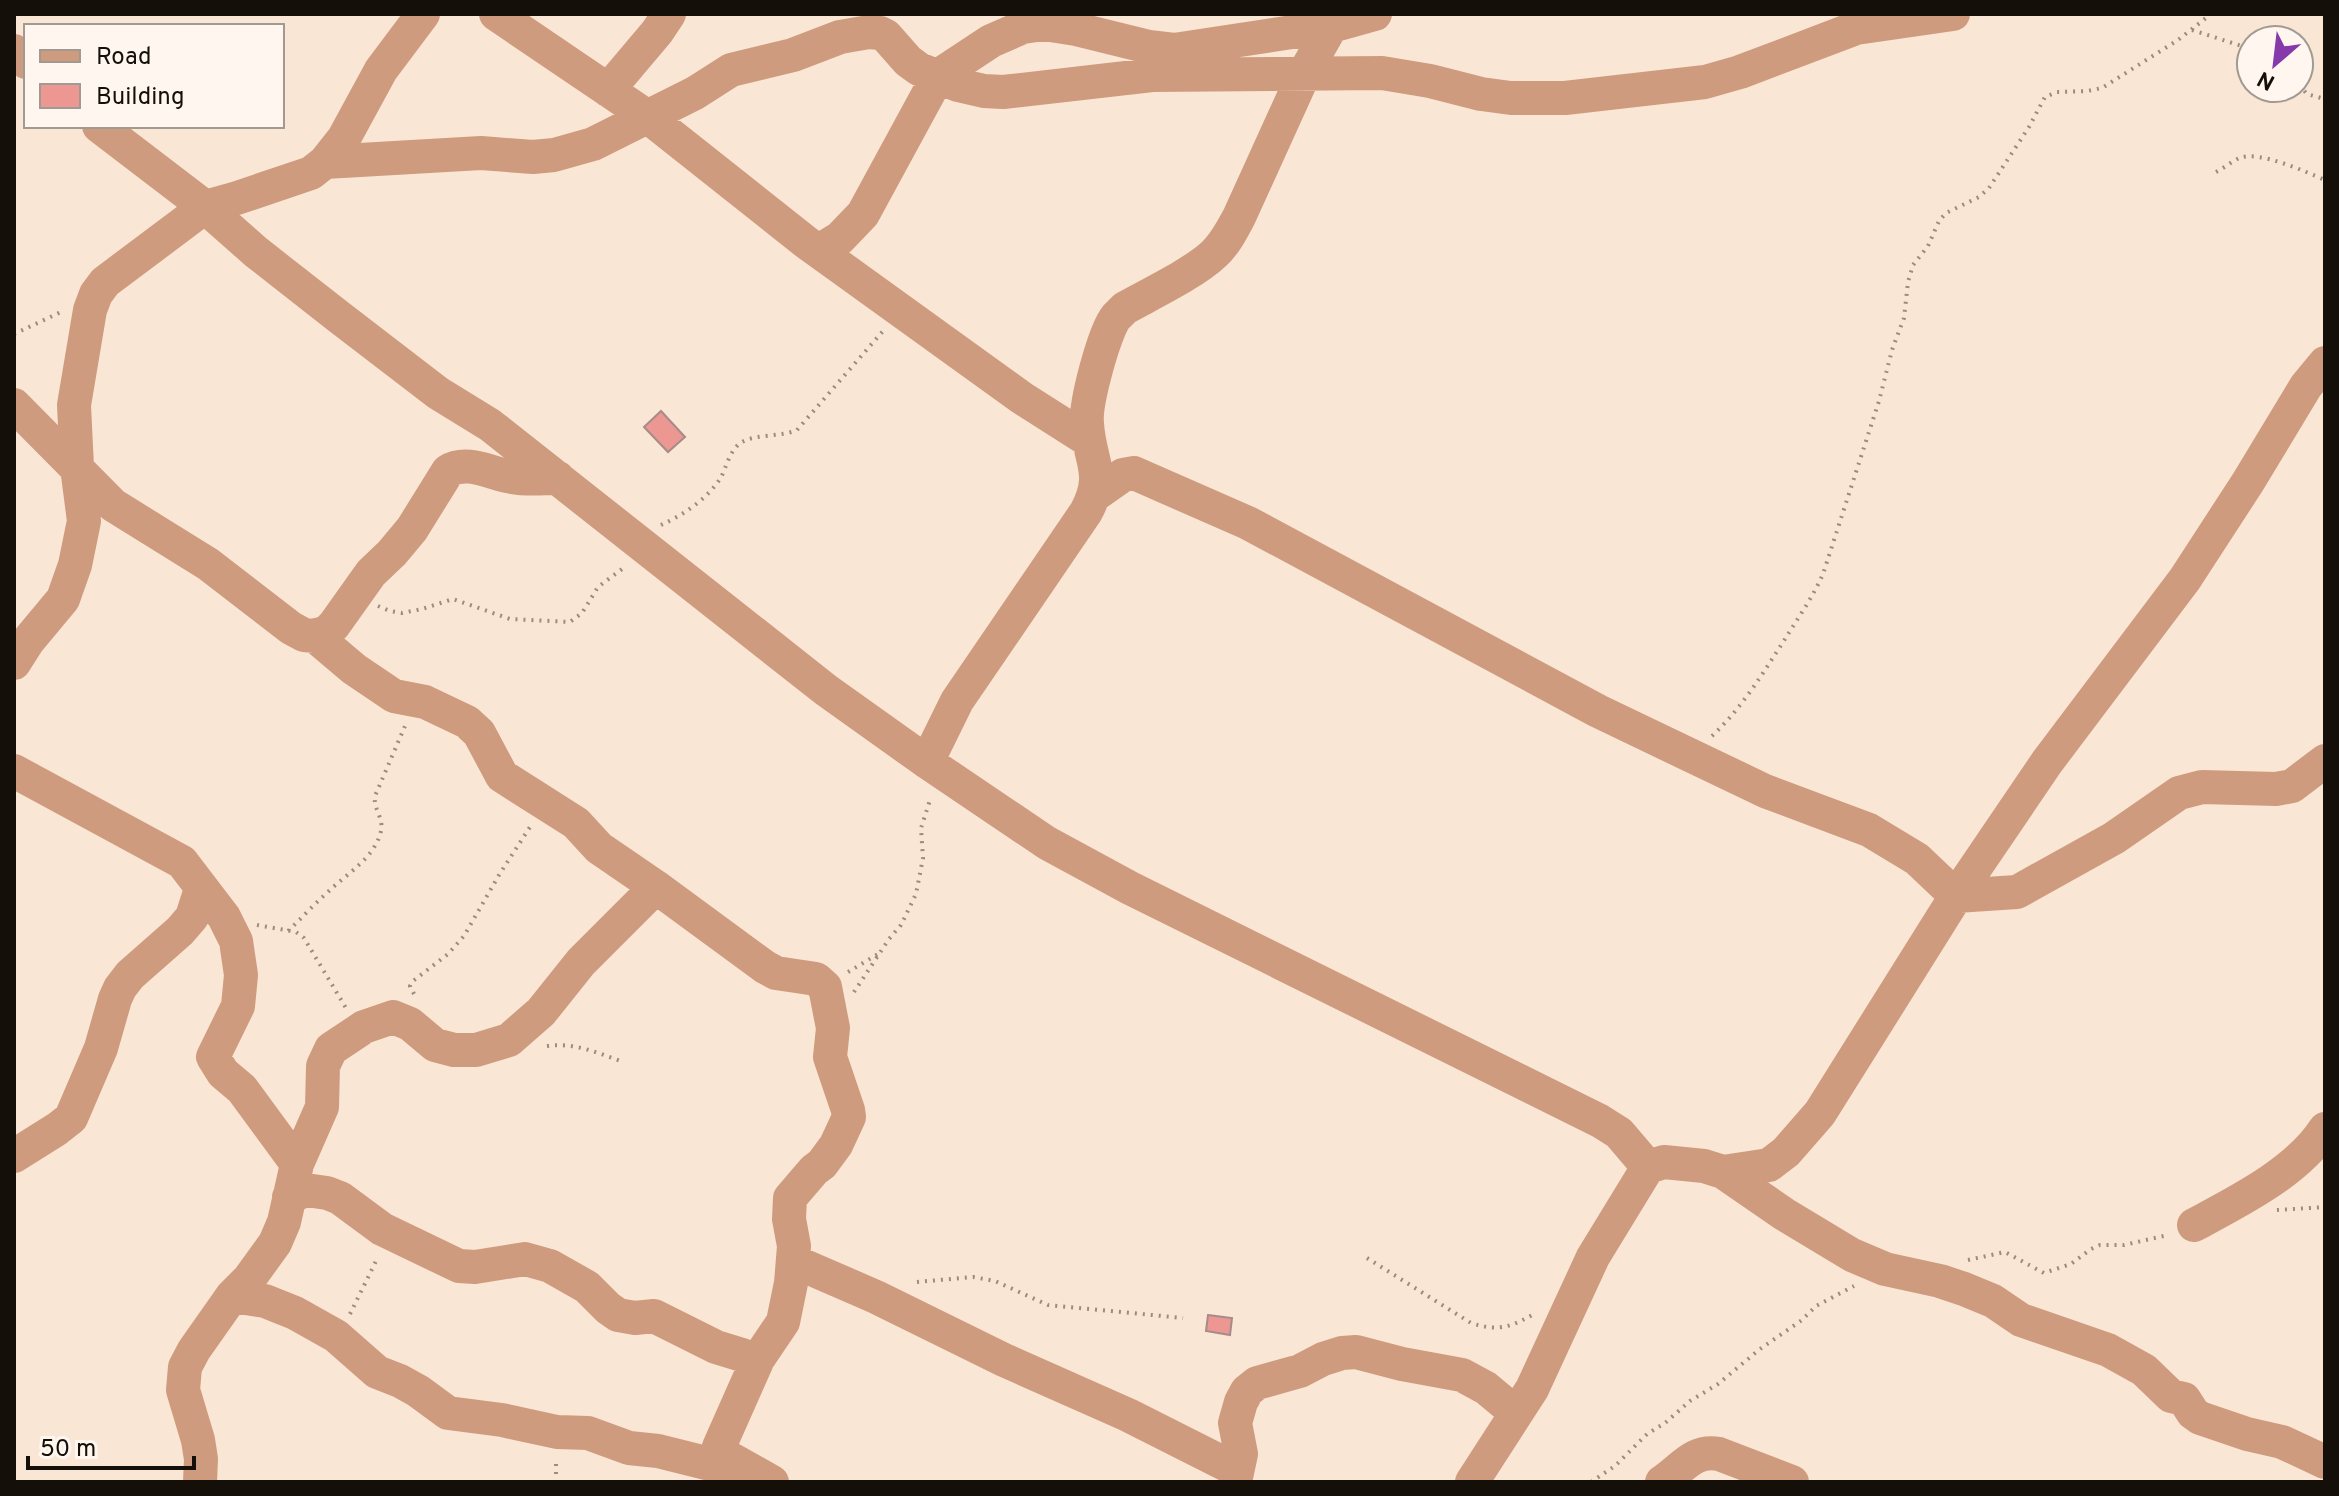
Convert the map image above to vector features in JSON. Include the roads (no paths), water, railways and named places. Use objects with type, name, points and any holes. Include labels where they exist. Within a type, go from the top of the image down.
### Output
[{"type":"street","points":[[14,663],[63,599],[75,565],[84,521],[74,405],[90,310],[98,292],[105,282],[205,207],[311,173],[325,162],[344,138],[381,70],[423,14]]},
{"type":"street","points":[[496,14],[648,117],[900,311],[1022,398],[1088,440]]},
{"type":"street","points":[[608,90],[669,14]]},
{"type":"street","points":[[819,251],[840,238],[863,214],[938,76],[991,41],[1032,25],[1044,24],[1174,50],[1375,14]]},
{"type":"street","points":[[325,162],[481,153],[533,157],[554,155],[593,144],[695,93],[731,70],[793,55],[840,37],[869,32],[883,34],[890,39],[919,69],[958,85],[984,91],[1003,92],[1152,75],[1382,73],[1481,94],[1511,98],[1565,98],[1705,82],[1856,28],[1953,14]]},
{"type":"street","points":[[934,767],[957,701],[1096,494],[1097,479],[1086,418],[1100,360],[1116,316],[1201,264],[1227,239],[1304,74],[1335,20]]},
{"type":"street","points":[[102,128],[205,207],[256,252],[339,317],[438,393],[490,425],[826,690],[1047,843],[1130,888],[1600,1121],[1619,1133],[1648,1167]]},
{"type":"street","points":[[1723,1172],[1769,1165],[1786,1152],[1820,1113],[1956,896],[2047,762],[2185,579],[2306,386],[2325,363]]},
{"type":"street","points":[[14,405],[113,505],[208,564],[304,635],[315,636],[327,632],[334,625],[371,573],[412,529],[448,471],[455,466],[468,466],[515,478],[558,478]]},
{"type":"street","points":[[1096,494],[1129,473],[1142,475],[1248,523],[1598,711],[1765,791],[1848,821],[1895,844],[1917,859],[1956,896],[2017,892],[2114,838],[2179,793],[2202,787],[2276,789],[2292,786],[2325,761]]},
{"type":"street","points":[[315,636],[354,669],[394,696],[425,702],[467,722],[479,733],[502,776],[576,823],[599,848],[765,967],[776,973],[820,982],[825,987],[833,1028],[830,1057],[849,1113],[836,1145],[790,1198],[789,1219],[794,1246],[783,1322],[756,1364],[718,1449],[773,1482]]},
{"type":"street","points":[[14,771],[182,862],[224,917],[236,941],[241,975],[238,1006],[213,1057],[223,1073],[242,1089],[258,1110],[293,1180],[306,1190],[340,1198],[382,1229],[459,1266],[475,1267],[525,1259],[550,1266],[587,1287],[618,1315],[635,1318],[654,1316],[756,1364]]},
{"type":"street","points":[[2219,788],[2287,802],[2307,795],[2325,782]]},
{"type":"street","points":[[200,1482],[198,1440],[183,1390],[185,1367],[232,1296],[249,1279],[275,1243],[284,1222],[293,1180],[322,1107],[322,1074],[331,1049],[357,1031],[393,1017],[410,1024],[435,1045],[454,1050],[476,1050],[509,1040],[541,1012],[581,962],[656,887]]},
{"type":"street","points":[[17,1144],[57,1129],[71,1118],[101,1048],[120,988],[192,917],[201,889]]},
{"type":"street","points":[[2194,1225],[2285,1171],[2325,1129]]},
{"type":"street","points":[[1472,1482],[1532,1389],[1593,1257],[1648,1167],[1664,1162],[1704,1166],[1723,1172],[1852,1255],[1885,1269],[1964,1289],[1993,1301],[2021,1320],[2108,1350],[2144,1370],[2168,1394],[2184,1399],[2197,1416],[2247,1434],[2282,1442],[2325,1462]]},
{"type":"street","points":[[793,1261],[1128,1415],[1236,1476],[1241,1454],[1235,1423],[1247,1391],[1257,1383],[1300,1371],[1342,1353],[1356,1352],[1462,1375],[1486,1388],[1516,1413]]},
{"type":"street","points":[[232,1296],[265,1301],[295,1313],[336,1336],[368,1366],[418,1391],[448,1413],[557,1432],[588,1433],[629,1448],[658,1451],[773,1482]]},
{"type":"street","points":[[1662,1482],[1701,1452],[1719,1454],[1792,1482]]}]
